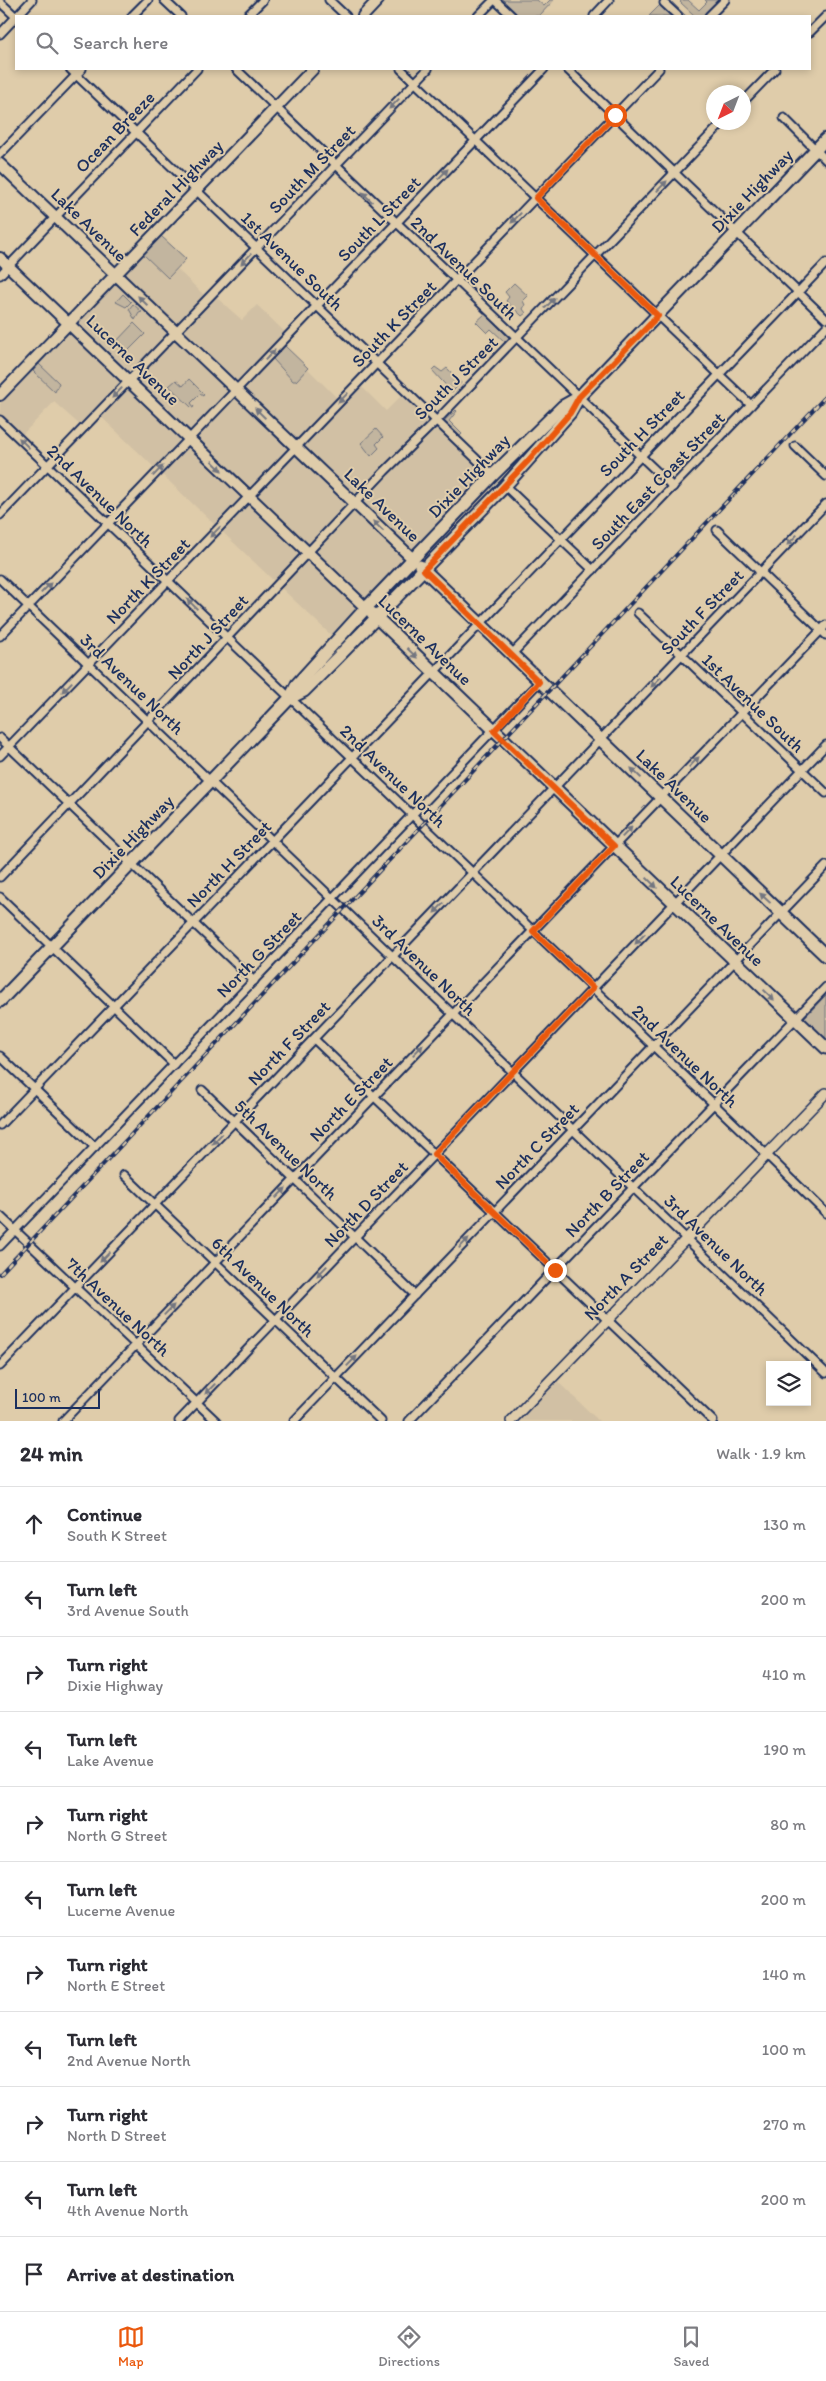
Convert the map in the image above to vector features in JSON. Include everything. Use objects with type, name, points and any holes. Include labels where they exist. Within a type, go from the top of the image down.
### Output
[{"type":"main road","points":[[364,15],[378,0]]},
{"type":"main road","name":"Federal Highway","points":[[0,395],[312,70]]},
{"type":"main road","name":"Dixie Highway","points":[[0,1001],[290,698],[304,691],[505,486],[570,413],[579,397],[826,139]]},
{"type":"main road","name":"Lake Avenue","points":[[0,164],[826,956]]},
{"type":"main road","name":"Lucerne Avenue","points":[[0,258],[826,1048]]},
{"type":"main road","name":"Dixie Highway","points":[[290,698],[296,684],[493,475],[563,406],[579,397]]},
{"type":"street","points":[[18,15],[32,0]]},
{"type":"street","points":[[133,15],[148,0]]},
{"type":"street","points":[[164,0],[180,15]]},
{"type":"street","points":[[248,15],[263,0]]},
{"type":"street","points":[[329,0],[345,15]]},
{"type":"street","points":[[479,15],[495,0],[511,15]]},
{"type":"street","points":[[595,15],[609,0]]},
{"type":"street","points":[[710,15],[725,0]]},
{"type":"street","points":[[0,2],[15,16]]},
{"type":"street","points":[[664,3],[677,15]]},
{"type":"street","points":[[811,31],[826,16]]},
{"type":"street","points":[[0,34],[15,18]]},
{"type":"street","name":"1st Avenue South","points":[[71,70],[493,475]]},
{"type":"street","points":[[0,154],[81,70]]},
{"type":"street","name":"Ocean Breeze","points":[[0,274],[196,70]]},
{"type":"street","name":"2nd Avenue South","points":[[237,70],[673,488]]},
{"type":"street","points":[[402,70],[751,405]]},
{"type":"street","name":"South M Street","points":[[0,515],[427,70]]},
{"type":"street","name":"South L Street","points":[[0,636],[543,70]]},
{"type":"street","points":[[568,70],[826,319]]},
{"type":"street","name":"South K Street","points":[[296,447],[658,70]]},
{"type":"street","points":[[751,94],[774,70]]},
{"type":"street","points":[[784,118],[826,160]]},
{"type":"street","name":"South J Street","points":[[354,503],[516,339],[715,130]]},
{"type":"street","name":"South H Street","points":[[480,624],[826,263]]},
{"type":"street","name":"South East Coast Street","points":[[511,655],[826,327]]},
{"type":"street","name":"2nd Avenue North","points":[[0,420],[826,1213]]},
{"type":"street","points":[[795,446],[826,476]]},
{"type":"street","name":"North K Street","points":[[0,756],[296,447]]},
{"type":"street","points":[[505,486],[593,570]]},
{"type":"street","name":"North J Street","points":[[0,877],[149,722],[354,503]]},
{"type":"street","name":"South F Street","points":[[600,740],[826,504]]},
{"type":"street","points":[[717,530],[824,630]]},
{"type":"street","name":"3rd Avenue North","points":[[0,579],[687,1237],[826,1373]]},
{"type":"street","name":"1st Avenue South","points":[[638,614],[826,793]]},
{"type":"street","name":"North H Street","points":[[0,1125],[480,624]]},
{"type":"street","name":"North E Street","points":[[63,1421],[661,797],[824,630]]},
{"type":"street","name":"North G Street","points":[[0,1246],[539,682]]},
{"type":"street","points":[[0,738],[254,981]]},
{"type":"street","name":"North F Street","points":[[0,1366],[600,740]]},
{"type":"street","name":"North D Street","points":[[178,1421],[826,745]]},
{"type":"street","name":"North C Street","points":[[294,1421],[826,866]]},
{"type":"street","points":[[0,896],[174,1064]]},
{"type":"street","name":"North B Street","points":[[409,1421],[826,987]]},
{"type":"street","points":[[314,1039],[713,1421]]},
{"type":"street","points":[[0,1056],[95,1147]]},
{"type":"street","name":"5th Avenue North","points":[[202,1090],[415,1294]]},
{"type":"street","name":"North A Street","points":[[511,1421],[826,1093]]},
{"type":"street","name":"6th Avenue North","points":[[124,1175],[381,1421]]},
{"type":"street","name":"7th Avenue North","points":[[0,1216],[216,1421]]},
{"type":"shaded area","points":[[502,0],[537,0],[544,6],[550,0],[554,0],[540,15],[518,15]]},
{"type":"shaded area","points":[[665,0],[670,0],[685,15],[650,15]]},
{"type":"shaded area","points":[[688,0],[699,10],[707,2],[705,0],[718,0],[704,15],[694,15],[680,2]]},
{"type":"shaded area","points":[[160,235],[186,258],[177,269],[204,295],[212,288],[219,294],[217,298],[242,320],[257,305],[291,338],[285,346],[341,402],[359,384],[386,411],[402,395],[483,470],[483,480],[334,638],[95,411],[81,426],[54,402],[21,436],[0,416],[0,404]]},
{"type":"shaded area","points":[[161,236],[186,259],[168,278],[143,254]]},
{"type":"shaded area","points":[[514,283],[528,296],[523,301],[525,305],[523,309],[526,313],[522,316],[506,301],[509,297],[505,292]]},
{"type":"shaded area","points":[[123,294],[131,302],[126,307],[116,302]]},
{"type":"shaded area","points":[[133,304],[142,312],[139,313],[135,320],[129,309]]},
{"type":"shaded area","points":[[485,314],[509,338],[505,342],[491,329],[487,333],[476,322]]},
{"type":"shaded area","points":[[134,323],[145,334],[125,354],[114,344]]},
{"type":"shaded area","points":[[285,346],[308,368],[296,381],[293,381],[273,359]]},
{"type":"shaded area","points":[[39,364],[59,383],[55,392],[33,371]]},
{"type":"shaded area","points":[[435,367],[442,372],[447,368],[461,383],[452,392],[432,370]]},
{"type":"shaded area","points":[[189,379],[204,394],[203,396],[200,394],[191,403],[194,407],[192,408],[169,386],[176,380],[183,386]]},
{"type":"shaded area","points":[[456,410],[449,421],[462,434],[460,436],[444,421]]},
{"type":"shaded area","points":[[376,429],[383,437],[376,444],[379,448],[371,456],[361,443]]},
{"type":"shaded area","points":[[826,995],[826,1040],[803,1019]]},
{"type":"shaded area","points":[[557,1381],[599,1421],[519,1421]]},
{"type":"railway","points":[[0,1274],[826,396]]},
{"type":"route","points":[[555,1270],[434,1154],[593,988],[533,931],[614,846],[494,731],[539,682],[424,570],[527,462],[570,413],[579,397],[658,316],[536,198],[615,115]]}]
